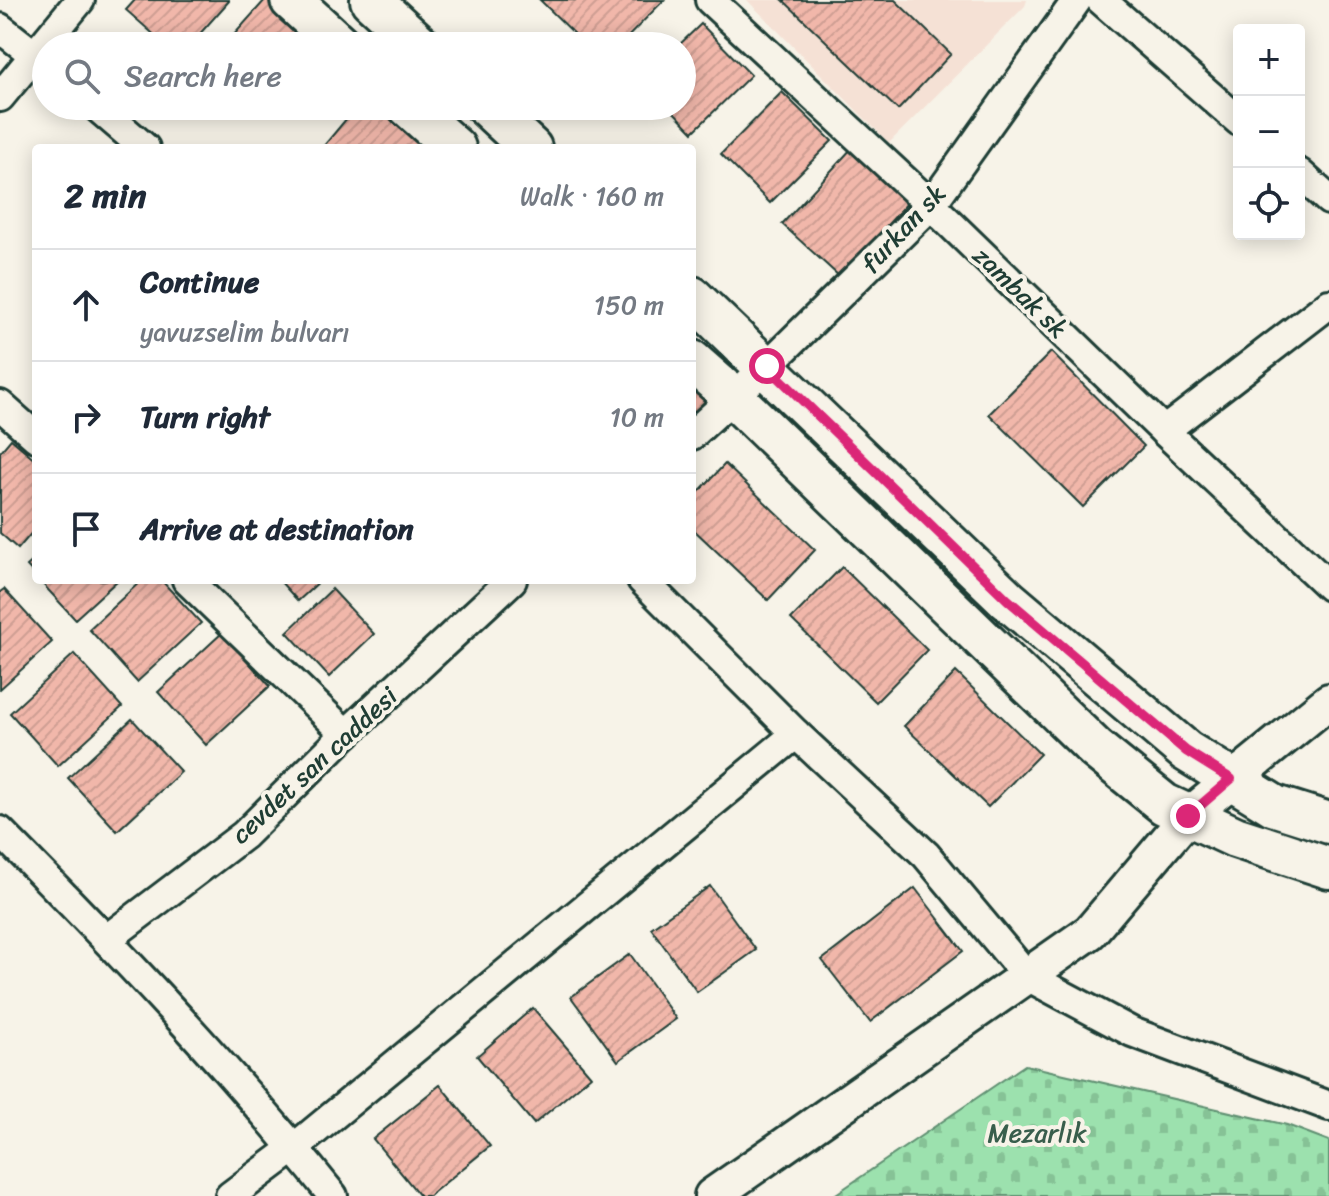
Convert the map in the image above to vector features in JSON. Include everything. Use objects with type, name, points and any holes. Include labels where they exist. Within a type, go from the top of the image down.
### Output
[{"type":"main road","points":[[291,0],[326,32]]},
{"type":"main road","points":[[371,0],[406,32]]},
{"type":"main road","points":[[423,120],[450,144]]},
{"type":"main road","points":[[501,120],[527,144]]},
{"type":"main road","points":[[696,301],[1008,600],[1186,751],[1275,806],[1329,823]]},
{"type":"main road","points":[[696,365],[1096,749],[1164,804],[1235,837],[1329,868]]},
{"type":"street","points":[[58,32],[80,0]]},
{"type":"street","name":"zambak sk","points":[[710,0],[931,205],[1329,586]]},
{"type":"street","name":"furkan sk","points":[[733,397],[931,205],[1077,0]]},
{"type":"street","points":[[1101,0],[1233,116]]},
{"type":"street","points":[[0,28],[32,53]]},
{"type":"street","points":[[0,97],[32,67]]},
{"type":"street","points":[[112,120],[140,144]]},
{"type":"street","points":[[1305,178],[1329,200]]},
{"type":"street","points":[[1164,431],[1329,304]]},
{"type":"street","points":[[696,431],[733,397]]},
{"type":"street","points":[[0,405],[32,433]]},
{"type":"street","points":[[191,584],[346,734]]},
{"type":"street","name":"cevdet san caddesi","points":[[107,939],[244,835],[346,734],[508,584]]},
{"type":"street","points":[[646,584],[796,734],[926,855],[1027,976],[1132,1032],[1329,1106]]},
{"type":"street","points":[[712,1196],[1090,932],[1188,816],[1329,701]]},
{"type":"street","points":[[230,1196],[294,1148],[796,734]]},
{"type":"street","points":[[0,831],[107,939],[294,1148],[333,1196]]},
{"type":"shaded area","points":[[747,0],[1027,0],[1025,6],[889,143]]},
{"type":"green space","name":"Mezarlık","points":[[1025,1065],[1287,1125],[1329,1141],[1329,1196],[833,1196]]},
{"type":"building","points":[[135,0],[229,0],[201,32],[151,32],[126,10]]},
{"type":"building","points":[[265,0],[273,0],[307,32],[236,32]]},
{"type":"building","points":[[540,0],[664,0],[633,32],[573,32]]},
{"type":"building","points":[[783,0],[895,0],[951,54],[898,110]]},
{"type":"building","points":[[701,24],[751,75],[693,132],[681,120],[696,120],[696,32],[693,32]]},
{"type":"building","points":[[782,92],[832,141],[770,203],[721,154]]},
{"type":"building","points":[[345,120],[405,120],[425,144],[325,144]]},
{"type":"building","points":[[853,147],[910,200],[840,277],[782,224]]},
{"type":"building","points":[[1051,352],[1144,446],[1083,507],[989,414]]},
{"type":"building","points":[[696,378],[715,397],[696,417]]},
{"type":"building","points":[[11,439],[32,457],[32,533],[18,549],[0,533],[0,452]]},
{"type":"building","points":[[725,464],[815,550],[768,600],[696,532],[696,495]]},
{"type":"building","points":[[842,567],[927,650],[876,702],[791,619]]},
{"type":"building","points":[[43,584],[114,584],[75,619]]},
{"type":"building","points":[[138,584],[165,584],[201,623],[137,682],[89,629]]},
{"type":"building","points":[[283,584],[317,584],[298,601]]},
{"type":"building","points":[[4,589],[52,642],[0,689],[0,592]]},
{"type":"building","points":[[332,589],[374,634],[329,677],[287,632]]},
{"type":"building","points":[[222,633],[270,686],[206,745],[158,692]]},
{"type":"building","points":[[74,654],[122,707],[58,766],[10,713]]},
{"type":"building","points":[[956,672],[1040,754],[988,807],[904,726]]},
{"type":"building","points":[[132,719],[181,772],[117,831],[68,778]]},
{"type":"building","points":[[710,886],[756,950],[697,992],[651,928]]},
{"type":"building","points":[[915,888],[963,951],[870,1022],[822,960]]},
{"type":"building","points":[[630,954],[676,1019],[618,1061],[571,997]]},
{"type":"building","points":[[533,1008],[591,1076],[534,1124],[477,1056]]},
{"type":"building","points":[[440,1085],[490,1146],[429,1196],[420,1196],[373,1139]]},
{"type":"route","points":[[767,366],[1008,600],[1186,751],[1231,779],[1188,816]]}]
